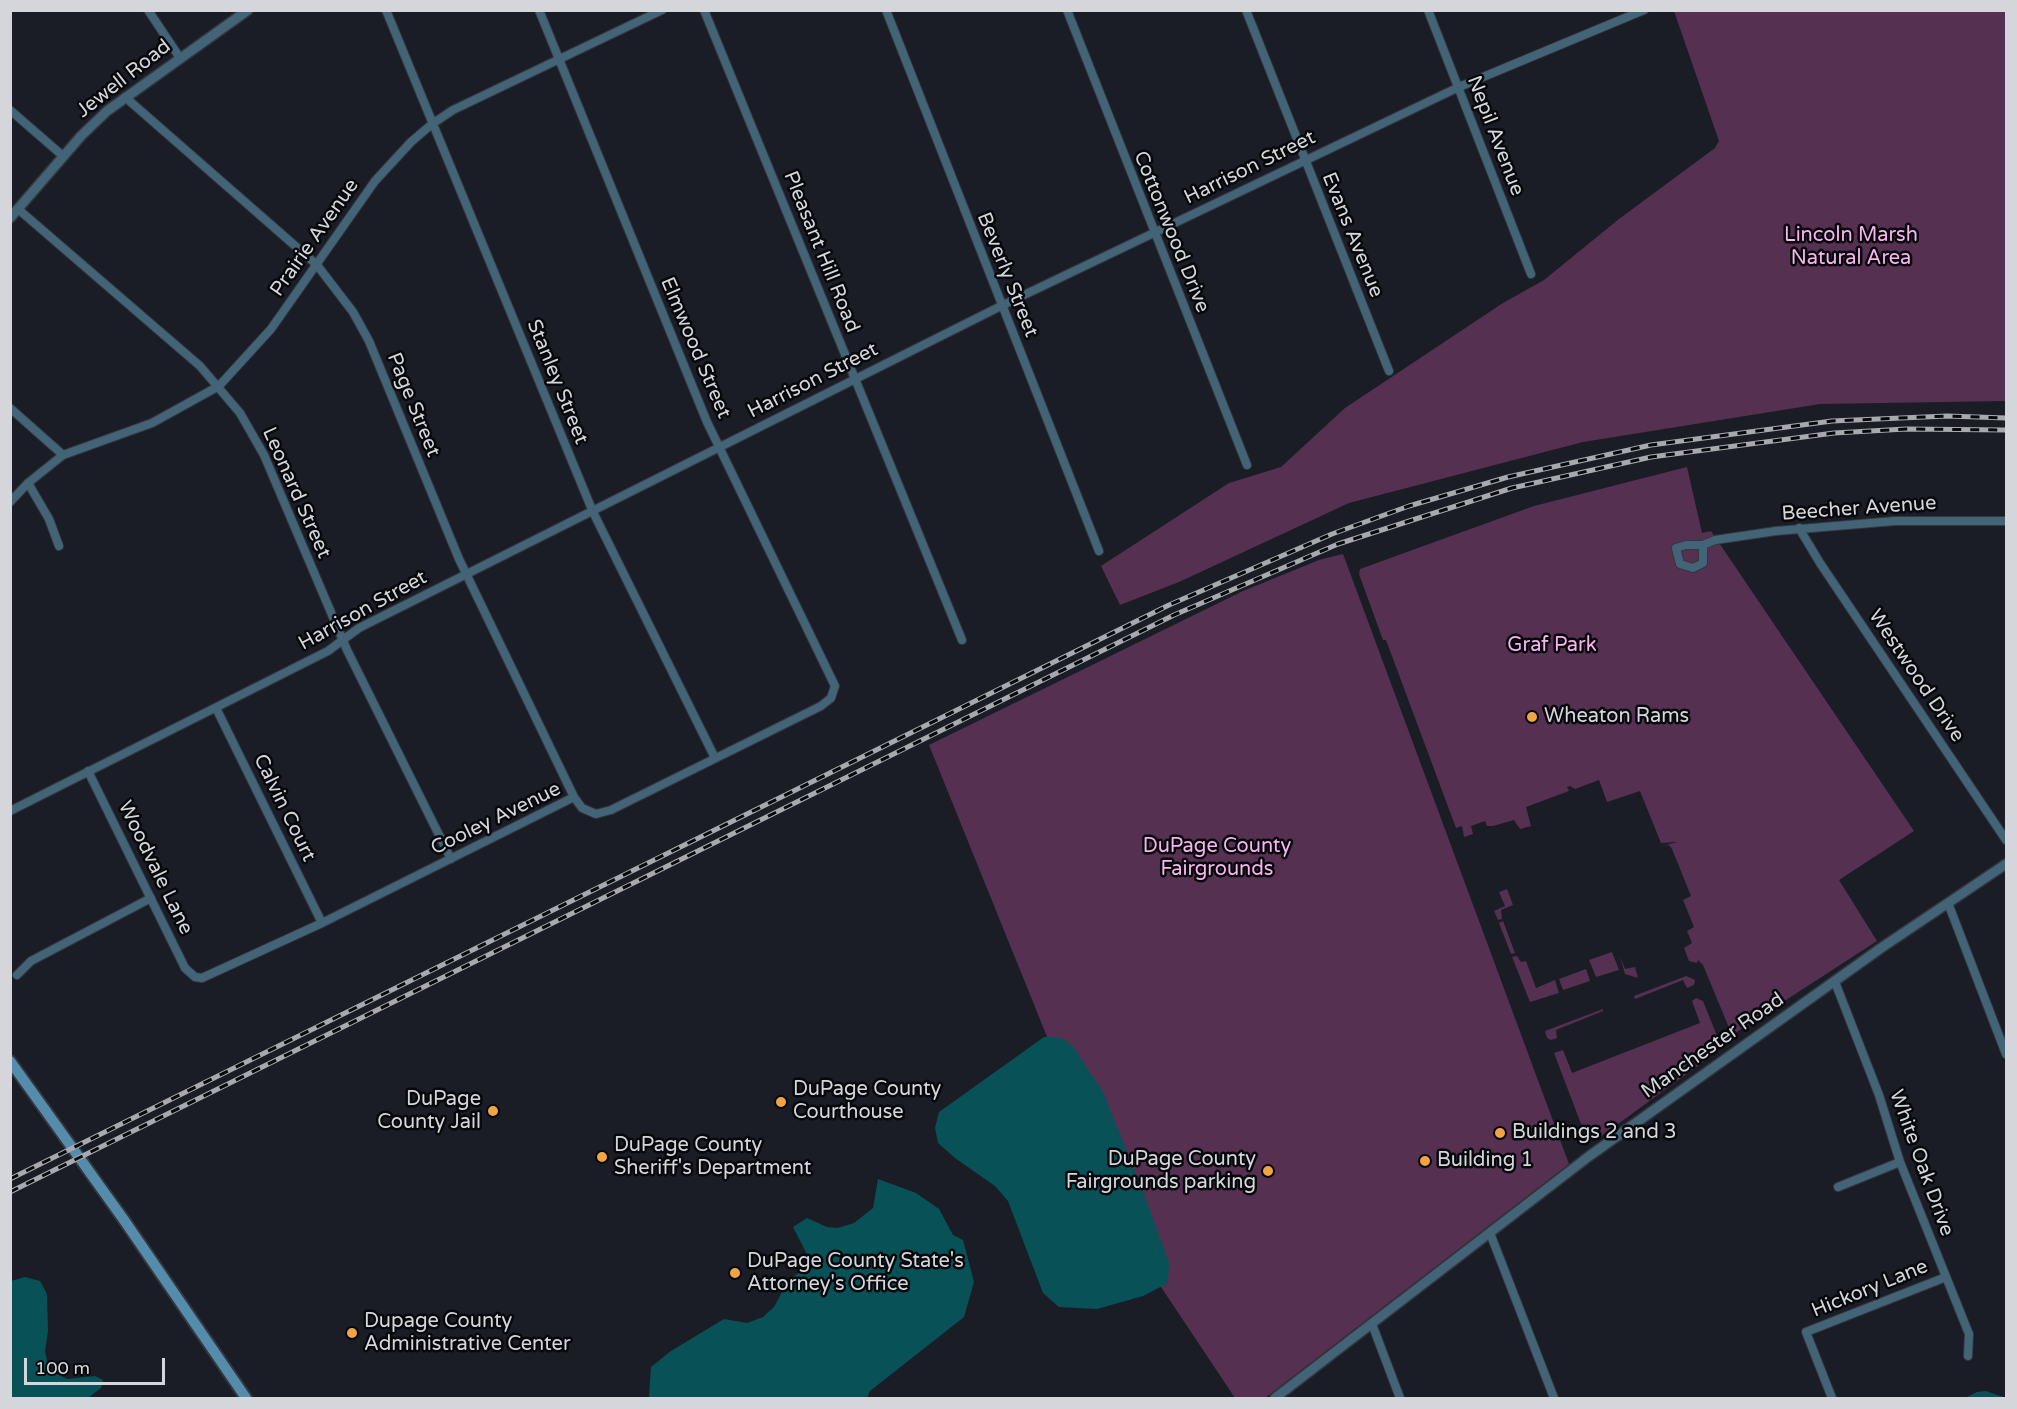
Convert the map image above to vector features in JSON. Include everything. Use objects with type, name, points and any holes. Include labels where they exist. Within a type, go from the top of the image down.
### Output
[{"type":"main road","points":[[10,1061],[88,1167],[246,1398]]},
{"type":"street","points":[[148,10],[180,58]]},
{"type":"street","name":"Jewell Road","points":[[10,218],[95,122],[124,97],[248,10]]},
{"type":"street","name":"Stanley Street","points":[[386,10],[593,512],[715,758]]},
{"type":"street","name":"Elmwood Street","points":[[539,10],[719,447],[825,662],[835,692]]},
{"type":"street","name":"Prairie Avenue","points":[[10,502],[28,483],[63,455],[152,423],[219,386],[264,338],[375,181],[411,142],[432,124],[453,110],[662,10]]},
{"type":"street","name":"Pleasant Hill Road","points":[[704,10],[962,640]]},
{"type":"street","name":"Beverly Street","points":[[885,10],[1099,551]]},
{"type":"street","name":"Cottonwood Drive","points":[[1066,10],[1247,465]]},
{"type":"street","name":"Evans Avenue","points":[[1246,10],[1389,371]]},
{"type":"street","name":"Nepil Avenue","points":[[1428,10],[1531,274]]},
{"type":"street","name":"Harrison Street","points":[[10,811],[216,708],[343,641],[359,628],[1001,306],[1459,87],[1644,10]]},
{"type":"street","name":"Page Street","points":[[124,97],[317,266],[344,298],[364,330],[466,574],[574,797]]},
{"type":"street","points":[[10,110],[63,156]]},
{"type":"street","name":"Leonard Street","points":[[18,209],[219,386],[240,413],[264,455],[343,641],[451,859]]},
{"type":"street","points":[[10,408],[63,455]]},
{"type":"street","points":[[28,483],[49,519],[59,546]]},
{"type":"street","name":"Beecher Avenue","points":[[1703,545],[1715,540],[1799,528],[1895,521],[2007,521]]},
{"type":"street","name":"Westwood Drive","points":[[1799,528],[2007,840]]},
{"type":"street","name":"Cooley Avenue","points":[[195,977],[207,977],[322,923],[574,797],[582,808],[596,814],[611,810],[820,706],[835,692]]},
{"type":"street","name":"Calvin Court","points":[[216,708],[322,923]]},
{"type":"street","name":"Woodvale Lane","points":[[88,771],[185,968],[195,977]]},
{"type":"street","name":"Manchester Road","points":[[1275,1398],[1597,1150],[2007,864]]},
{"type":"street","points":[[17,975],[31,962],[151,898]]},
{"type":"street","points":[[1948,903],[2007,1054]]},
{"type":"street","name":"White Oak Drive","points":[[1835,982],[1879,1095],[1900,1162],[1969,1334],[1968,1356]]},
{"type":"street","points":[[1838,1187],[1900,1162]]},
{"type":"street","points":[[1490,1233],[1554,1398]]},
{"type":"street","name":"Hickory Lane","points":[[1832,1398],[1806,1332],[1946,1276]]},
{"type":"street","points":[[1372,1324],[1400,1398]]},
{"type":"green space","name":"Lincoln Marsh Natural Area","points":[[1674,11],[2006,11],[2006,401],[1820,404],[1583,442],[1349,503],[1179,582],[1120,605],[1101,566],[1229,483],[1281,467],[1345,408],[1503,303],[1544,280],[1619,219],[1715,148],[1719,141]]},
{"type":"green space","name":"Graf Park","points":[[1687,467],[1702,533],[1711,531],[1914,831],[1839,880],[1877,941],[1732,1035],[1703,965],[1698,960],[1697,963],[1689,961],[1684,948],[1692,943],[1687,931],[1694,927],[1683,900],[1691,896],[1672,849],[1669,845],[1663,846],[1677,842],[1661,843],[1640,791],[1607,802],[1599,780],[1575,789],[1567,787],[1569,791],[1526,807],[1531,826],[1520,829],[1514,820],[1487,826],[1485,821],[1471,826],[1473,834],[1464,837],[1462,826],[1456,828],[1359,574],[1360,569],[1534,506]]},
{"type":"green space","name":"DuPage County Fairgrounds","points":[[1343,554],[1569,1164],[1265,1398],[1235,1398],[1161,1287],[1052,1049],[929,745],[1243,591],[1319,560]]},
{"type":"green space","points":[[1507,889],[1513,905],[1501,910],[1502,919],[1498,920],[1494,911],[1505,906],[1499,892]]},
{"type":"green space","points":[[1503,921],[1515,953],[1511,954],[1499,923]]},
{"type":"green space","points":[[1612,952],[1619,970],[1596,977],[1589,960]]},
{"type":"green space","points":[[1517,956],[1521,962],[1526,961],[1536,988],[1555,980],[1559,993],[1530,1002],[1512,957]]},
{"type":"green space","points":[[1620,956],[1625,969],[1635,967],[1638,978],[1625,974]]},
{"type":"green space","points":[[1586,969],[1590,981],[1563,990],[1559,979]]},
{"type":"green space","points":[[1686,976],[1695,980],[1694,985],[1687,988],[1683,980],[1635,999],[1634,996]]},
{"type":"green space","points":[[1696,998],[1703,1001],[1719,1041],[1718,1051],[1596,1140],[1586,1137],[1554,1053],[1563,1050],[1572,1073],[1700,1023],[1692,1001]]},
{"type":"green space","points":[[1603,1009],[1603,1011],[1556,1030],[1557,1038],[1551,1040],[1547,1038],[1545,1031]]},
{"type":"water","points":[[1044,1037],[1059,1037],[1072,1045],[1103,1092],[1144,1194],[1169,1263],[1168,1283],[1143,1296],[1097,1309],[1059,1307],[1043,1293],[1008,1201],[995,1186],[938,1143],[935,1128],[939,1112]]},
{"type":"water","points":[[878,1179],[916,1193],[939,1209],[953,1235],[963,1240],[974,1282],[964,1317],[870,1391],[867,1398],[649,1398],[651,1367],[671,1351],[724,1319],[747,1323],[763,1317],[774,1307],[781,1294],[782,1284],[812,1264],[793,1227],[807,1218],[827,1227],[838,1228],[854,1223],[873,1208]]},
{"type":"water","points":[[25,1277],[40,1281],[47,1294],[48,1331],[45,1351],[49,1370],[67,1379],[95,1376],[103,1380],[101,1388],[88,1398],[11,1398],[11,1281]]},
{"type":"water","points":[[1986,1391],[2006,1398],[1965,1398],[1977,1392]]},
{"type":"railway","points":[[10,1179],[1169,605],[1332,534],[1409,506],[1508,477],[1651,445],[1832,421],[1947,416],[2006,418]]},
{"type":"railway","points":[[10,1192],[1174,615],[1338,544],[1512,488],[1651,457],[1834,433],[1906,429],[2006,430]]},
{"type":"place","name":"Wheaton Rams","points":[[1532,717]]},
{"type":"place","name":"DuPage County Courthouse","points":[[781,1102]]},
{"type":"place","name":"DuPage County Jail","points":[[493,1111]]},
{"type":"place","name":"Buildings 2 and 3","points":[[1500,1133]]},
{"type":"place","name":"DuPage County Sheriff's Department","points":[[602,1157]]},
{"type":"place","name":"Building 1","points":[[1425,1161]]},
{"type":"place","name":"DuPage County Fairgrounds parking","points":[[1268,1171]]},
{"type":"place","name":"DuPage County State's Attorney's Office","points":[[735,1273]]},
{"type":"place","name":"Dupage County Administrative Center","points":[[352,1333]]}]
